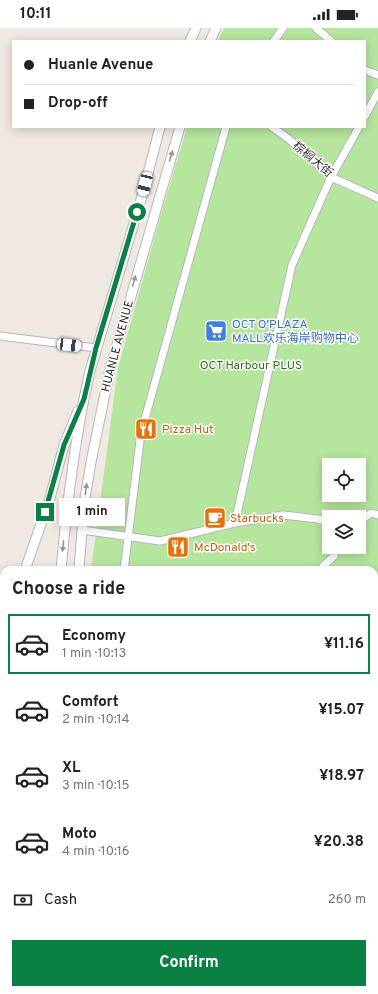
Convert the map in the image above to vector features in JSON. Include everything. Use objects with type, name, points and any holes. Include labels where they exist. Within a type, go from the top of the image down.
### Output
[{"type":"street","points":[[190,40],[196,28]]},
{"type":"street","points":[[210,40],[216,28]]},
{"type":"street","points":[[275,40],[283,28]]},
{"type":"street","points":[[316,28],[330,40]]},
{"type":"street","points":[[366,70],[378,75]]},
{"type":"street","points":[[366,114],[378,92]]},
{"type":"street","name":"HUANLE AVENUE","points":[[61,566],[66,515],[84,399],[96,348],[142,196],[160,128]]},
{"type":"street","name":"HUANLE AVENUE","points":[[79,566],[84,504],[90,462],[110,369],[180,128]]},
{"type":"street","points":[[124,566],[141,433],[226,128]]},
{"type":"street","name":"棕榈大街","points":[[273,128],[290,140],[331,176],[378,198]]},
{"type":"street","points":[[235,523],[292,265],[331,176],[358,128]]},
{"type":"street","points":[[0,336],[96,348]]},
{"type":"street","points":[[26,566],[50,498],[64,445],[84,399]]},
{"type":"street","points":[[366,517],[371,513],[378,515]]},
{"type":"street","points":[[82,530],[160,541],[235,523],[283,515],[322,520]]},
{"type":"street","points":[[323,566],[335,554]]},
{"type":"green space","name":"OCT Harbour PLUS","points":[[224,28],[378,28],[378,566],[92,566],[118,368],[187,128],[366,128],[366,40],[218,40]]},
{"type":"place","name":"OCT O'PLAZA MALL欢乐海岸购物中心","points":[[216,331]]},
{"type":"place","name":"Pizza Hut","points":[[146,429]]},
{"type":"place","name":"Starbucks","points":[[215,518]]},
{"type":"place","name":"McDonald's","points":[[178,547]]},
{"type":"route","points":[[45,512],[64,445],[84,399],[96,348],[137,212]]}]
